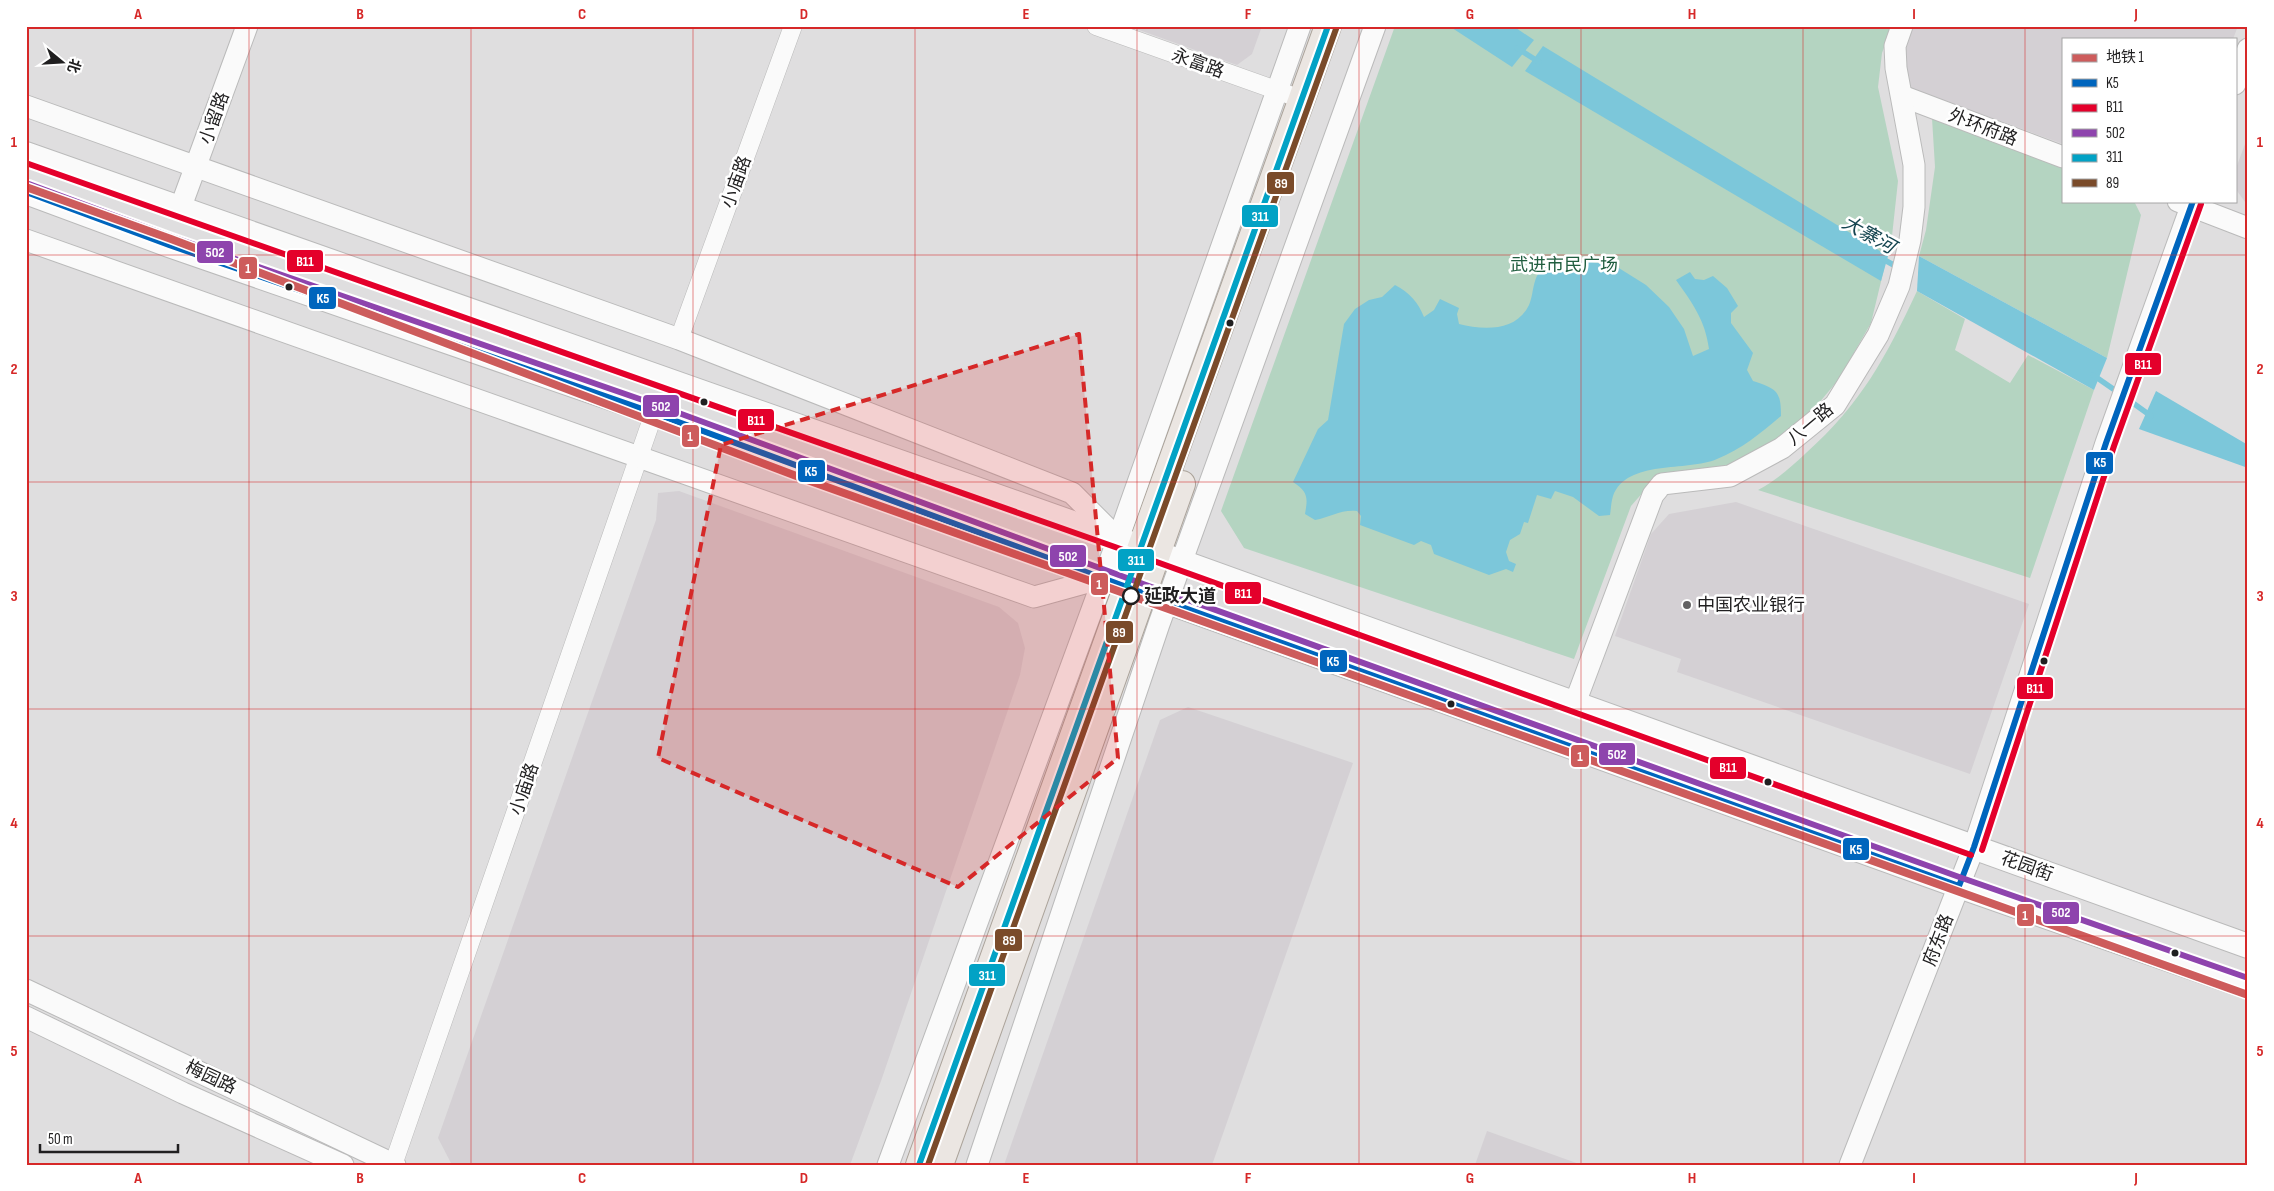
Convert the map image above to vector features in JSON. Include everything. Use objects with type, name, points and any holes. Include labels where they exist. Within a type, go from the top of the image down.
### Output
[{"type":"main road","points":[[919,1165],[1138,546],[1328,26]]},
{"type":"main road","points":[[1138,546],[1345,26]]},
{"type":"main road","name":"花园街","points":[[26,154],[1138,546],[2248,946]]},
{"type":"main road","points":[[26,192],[178,248],[654,413],[1124,585],[1959,886],[2248,987]]},
{"type":"main road","points":[[940,1165],[1124,585]]},
{"type":"street","name":"小留路","points":[[180,209],[247,26]]},
{"type":"street","name":"小庙路","points":[[680,338],[793,26]]},
{"type":"street","name":"永富路","points":[[1096,26],[1301,99]]},
{"type":"street","points":[[26,106],[680,338],[1072,493],[1138,546],[1277,91],[1300,26]]},
{"type":"street","points":[[977,1165],[1182,562],[1375,26]]},
{"type":"street","name":"八一路","points":[[1575,703],[1653,495],[1662,484],[1730,476],[1782,448],[1835,405],[1878,335],[1899,286],[1910,240],[1914,207],[1914,166],[1896,68],[1895,46],[1902,26]]},
{"type":"street","points":[[2236,81],[2248,49]]},
{"type":"street","name":"外环府路","points":[[1902,96],[2062,157]]},
{"type":"street","points":[[2187,203],[2248,228]]},
{"type":"street","name":"府东路","points":[[1850,1165],[1974,847],[2187,203]]},
{"type":"street","points":[[26,240],[1034,597],[1124,585],[888,1165]]},
{"type":"street","name":"小庙路","points":[[394,1165],[654,413]]},
{"type":"street","name":"梅园路","points":[[26,990],[394,1165]]},
{"type":"street","name":"梅园路","points":[[26,1017],[184,1093],[343,1165]]},
{"type":"highlighted area","points":[[1079,334],[1118,758],[958,887],[658,758],[721,445]]},
{"type":"shaded area","points":[[1128,26],[1262,26],[1252,54],[1237,65]]},
{"type":"shaded area","points":[[1908,26],[2238,26],[2233,38],[2062,38],[2062,144],[1902,85]]},
{"type":"shaded area","points":[[2248,136],[2248,206],[2236,189],[2236,168]]},
{"type":"shaded area","points":[[679,491],[999,607],[1018,623],[1025,648],[1020,675],[881,1081],[850,1165],[452,1165],[438,1138],[656,520],[658,493]]},
{"type":"shaded area","points":[[1736,502],[2029,604],[1970,774],[1677,672],[1681,659],[1615,636],[1651,534],[1669,514]]},
{"type":"shaded area","points":[[1188,707],[1353,763],[1212,1165],[1004,1165],[1160,720]]},
{"type":"shaded area","points":[[1487,1131],[1582,1165],[1475,1165]]},
{"type":"green space","name":"武进市民广场","points":[[1395,26],[1892,26],[1882,53],[1878,87],[1898,181],[1892,236],[1871,323],[1839,379],[1793,434],[1760,459],[1645,490],[1631,506],[1574,659],[1244,548],[1221,511]]},
{"type":"green space","points":[[1932,118],[2062,167],[2062,202],[2134,202],[2141,215],[2107,358],[1919,256],[1926,230],[1935,167]]},
{"type":"green space","points":[[1917,291],[1965,319],[1955,350],[2010,383],[2028,355],[2094,390],[2030,578],[1758,490],[1778,478],[1806,453],[1825,435],[1857,398],[1883,358]]},
{"type":"water","points":[[1449,26],[1513,26],[1534,40],[1512,67]]},
{"type":"water","points":[[1543,46],[1888,256],[1881,281],[1525,71]]},
{"type":"water","points":[[1919,256],[2107,358],[2094,390],[1917,291]]},
{"type":"water","points":[[1576,260],[1614,265],[1646,285],[1669,307],[1684,329],[1693,356],[1709,349],[1705,329],[1688,297],[1676,280],[1690,272],[1695,279],[1704,280],[1713,276],[1727,288],[1738,306],[1731,313],[1731,323],[1753,353],[1747,370],[1753,381],[1768,386],[1776,392],[1780,401],[1781,416],[1743,445],[1717,459],[1704,463],[1644,471],[1631,476],[1620,484],[1613,496],[1610,515],[1599,516],[1573,497],[1555,491],[1551,499],[1537,495],[1528,523],[1524,522],[1520,534],[1510,540],[1506,552],[1509,561],[1516,564],[1513,572],[1506,569],[1489,575],[1434,554],[1431,545],[1421,541],[1414,545],[1360,525],[1361,516],[1357,511],[1341,512],[1315,520],[1305,514],[1306,495],[1293,482],[1318,429],[1328,420],[1344,324],[1355,309],[1369,300],[1382,297],[1395,285],[1413,298],[1424,317],[1434,310],[1440,299],[1459,308],[1457,314],[1459,324],[1488,328],[1498,327],[1516,320],[1523,314],[1531,300],[1536,277],[1543,268],[1552,263]]},
{"type":"water","points":[[2156,391],[2248,445],[2248,468],[2139,429]]},
{"type":"waterway","name":"大寨河","points":[[1517,48],[1539,62]]},
{"type":"waterway","name":"大寨河","points":[[1881,258],[1899,268]]},
{"type":"waterway","name":"大寨河","points":[[2093,375],[2119,393]]},
{"type":"waterway","name":"大寨河","points":[[2126,398],[2151,416]]},
{"type":"metro line","name":"1","points":[[26,187],[171,239],[799,477],[2248,995]]},
{"type":"transit line","name":"311","points":[[919,1165],[1328,26]]},
{"type":"transit line","name":"89","points":[[928,1165],[1336,29]]},
{"type":"transit line","name":"B11","points":[[26,163],[1115,547],[1971,855]]},
{"type":"transit line","name":"502","points":[[29,184],[172,237],[657,405],[1146,585],[1962,878],[2248,978]]},
{"type":"transit line","name":"K5","points":[[26,192],[169,245],[654,413],[1143,593],[1959,886],[1974,847],[2106,443],[2193,202]]},
{"type":"transit line","name":"B11","points":[[1982,850],[2114,446],[2201,204]]},
{"type":"place","name":"延政大道","points":[[1131,596]]},
{"type":"place","name":"中国农业银行","points":[[1687,605]]}]
